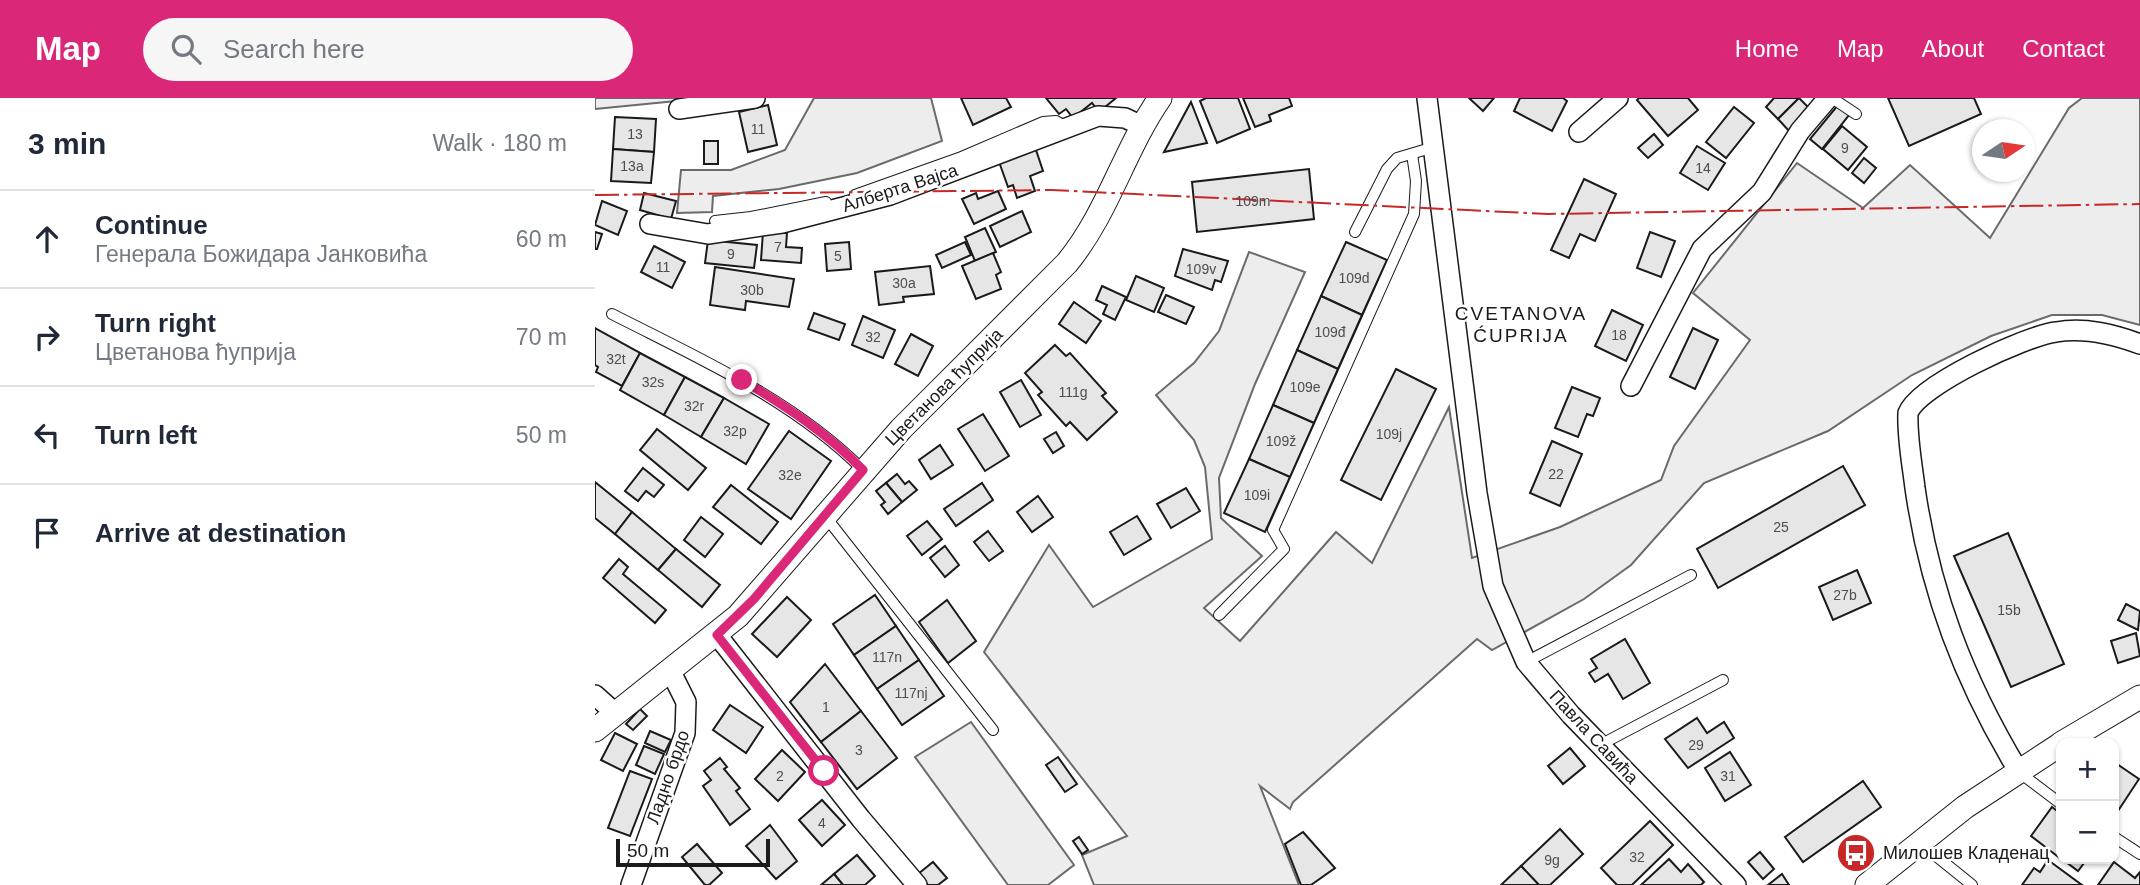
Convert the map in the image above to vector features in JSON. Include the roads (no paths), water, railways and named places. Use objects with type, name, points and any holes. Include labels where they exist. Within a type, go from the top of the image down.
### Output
[{"type":"street","points":[[679,109],[755,98]]},
{"type":"street","name":"Цветанова ћуприја","points":[[595,730],[717,635],[754,599],[863,470],[1073,256],[1116,184],[1142,126],[1160,98]]},
{"type":"street","name":"Павла Савића","points":[[1427,98],[1488,565],[1499,603],[1527,662],[1600,745],[1736,885]]},
{"type":"street","points":[[1579,132],[1618,98]]},
{"type":"street","points":[[1631,386],[1702,249],[1762,192],[1800,131],[1830,98]]},
{"type":"street","name":"Алберта Вајса","points":[[650,224],[708,234],[782,223],[890,195],[1098,116],[1112,116],[1142,126]]},
{"type":"street","points":[[2019,772],[1961,659],[1934,587],[1923,544],[1908,413],[1917,399],[1945,381],[2008,346],[2039,335],[2057,331],[2091,331],[2140,344]]},
{"type":"street","points":[[717,635],[861,819],[917,885]]},
{"type":"street","name":"Ладно брдо","points":[[631,885],[685,733],[686,702],[670,670]]},
{"type":"street","points":[[595,695],[615,713]]},
{"type":"street","points":[[2072,738],[2140,697]]},
{"type":"street","points":[[1867,885],[1920,842],[2056,748]]},
{"type":"lane","points":[[1830,98],[1856,114]]},
{"type":"lane","points":[[715,221],[778,213],[855,195],[967,155],[1043,122],[1056,121],[1066,127]]},
{"type":"lane","points":[[1355,232],[1387,169],[1397,158],[1435,147]]},
{"type":"lane","points":[[1219,615],[1284,549],[1273,530],[1414,214],[1416,181],[1412,154]]},
{"type":"lane","points":[[612,314],[742,380],[793,410],[833,440],[863,470]]},
{"type":"lane","points":[[824,514],[993,730]]},
{"type":"lane","points":[[1527,662],[1691,575]]},
{"type":"lane","points":[[1600,745],[1723,680]]},
{"type":"lane","points":[[2019,772],[2033,786],[2056,801]]},
{"type":"lane","points":[[2119,840],[2140,854]]},
{"type":"lane","points":[[1920,842],[1972,885]]},
{"type":"place","name":"Милошев Кладенац","points":[[1856,853]]},
{"type":"district","name":"CVETANOVA ĆUPRIJA","points":[[1521,324]]}]
